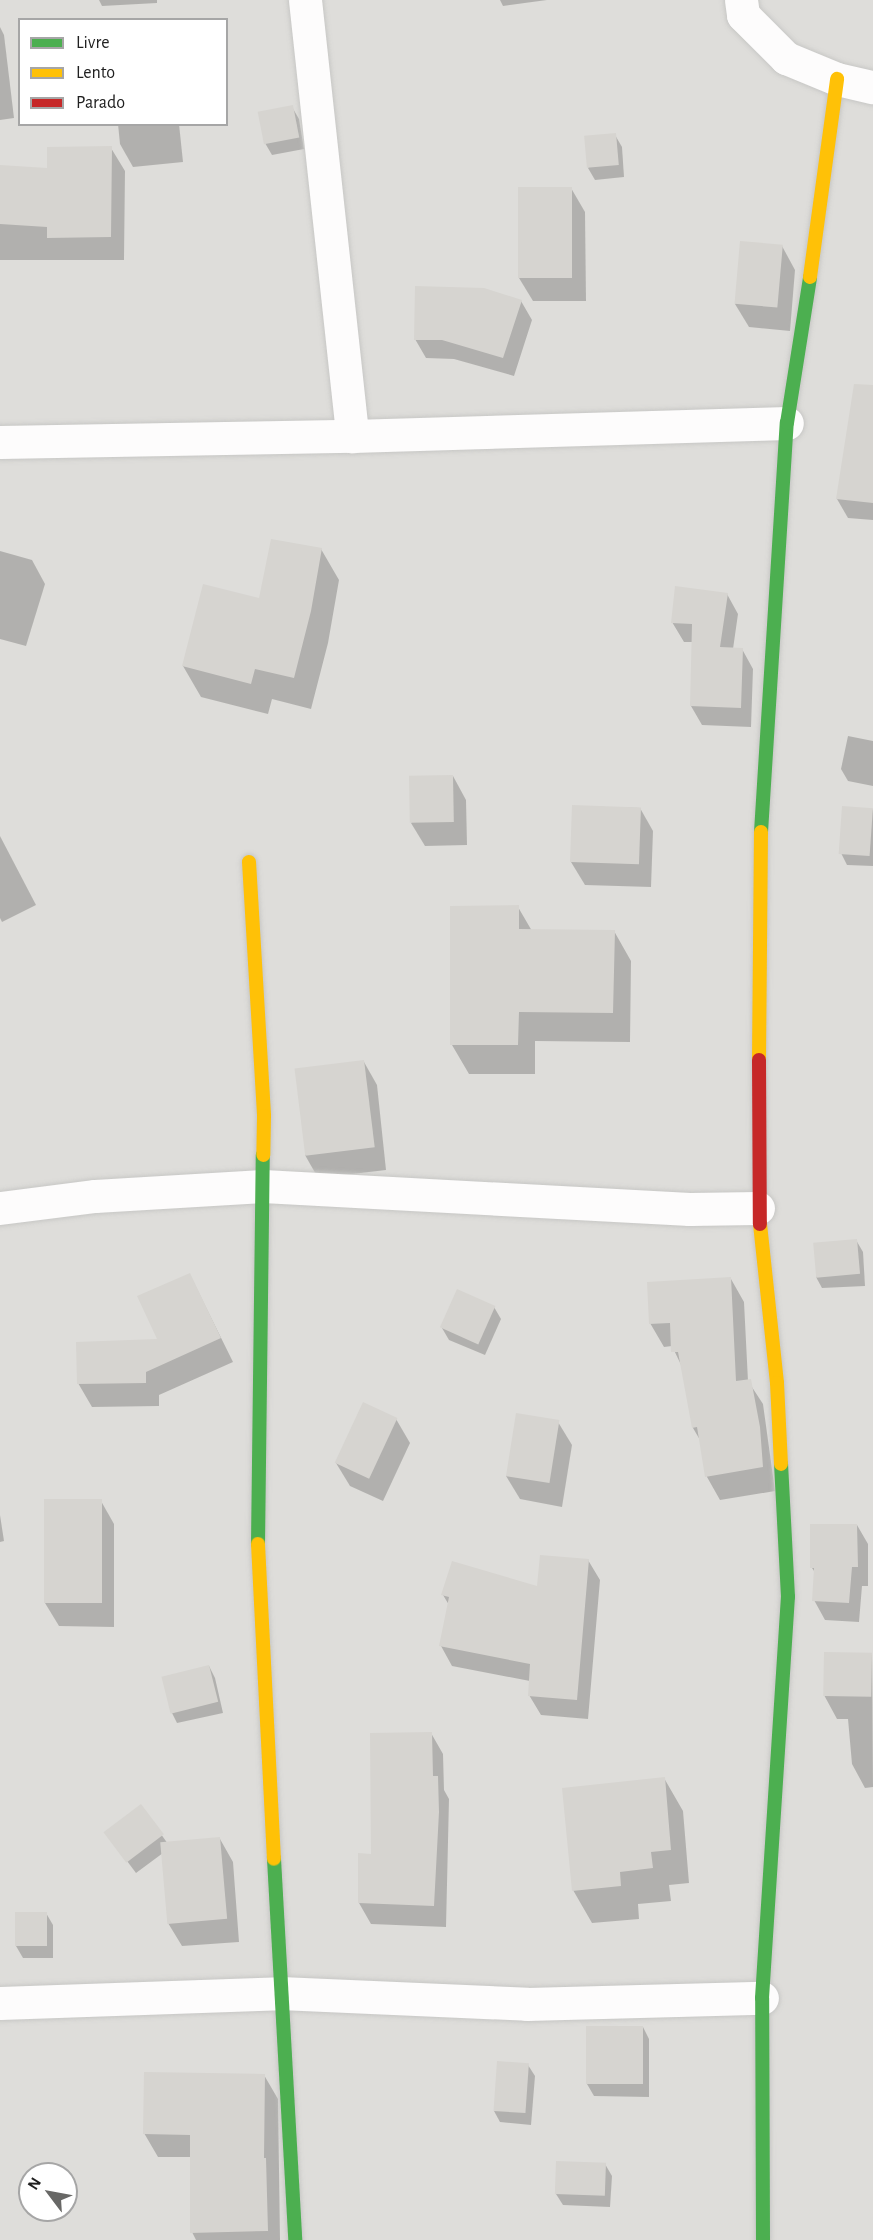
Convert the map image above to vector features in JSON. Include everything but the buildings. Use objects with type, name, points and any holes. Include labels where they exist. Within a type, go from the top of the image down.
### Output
[{"type":"street","points":[[305,0],[352,436]]},
{"type":"street","points":[[741,0],[743,15],[786,58],[837,80],[873,87]]},
{"type":"street","points":[[763,2240],[762,1998],[788,1597],[777,1383],[758,1208],[761,824],[787,423],[817,232],[837,80]]},
{"type":"street","points":[[0,442],[352,436],[787,423]]},
{"type":"street","points":[[249,862],[254,931],[255,997],[264,1116],[258,1575],[295,2240]]},
{"type":"street","points":[[0,1208],[95,1196],[263,1186],[689,1209],[758,1208]]},
{"type":"street","points":[[0,2003],[280,1994],[527,2004],[762,1998]]},
{"type":"shaded area","points":[[0,0],[873,0],[873,2240],[0,2240]]},
{"type":"traffic: fast","points":[[761,832],[787,423],[810,277]]},
{"type":"traffic: fast","points":[[258,1544],[263,1155]]},
{"type":"traffic: fast","points":[[763,2240],[762,1998],[788,1597],[781,1464]]},
{"type":"traffic: fast","points":[[274,1859],[295,2240]]},
{"type":"traffic: slow","points":[[810,277],[837,79]]},
{"type":"traffic: slow","points":[[759,1060],[761,832]]},
{"type":"traffic: slow","points":[[249,862],[264,1116],[263,1155]]},
{"type":"traffic: slow","points":[[760,1224],[777,1383],[781,1464]]},
{"type":"traffic: slow","points":[[258,1544],[274,1859]]},
{"type":"traffic: jam","points":[[759,1060],[760,1224]]}]
